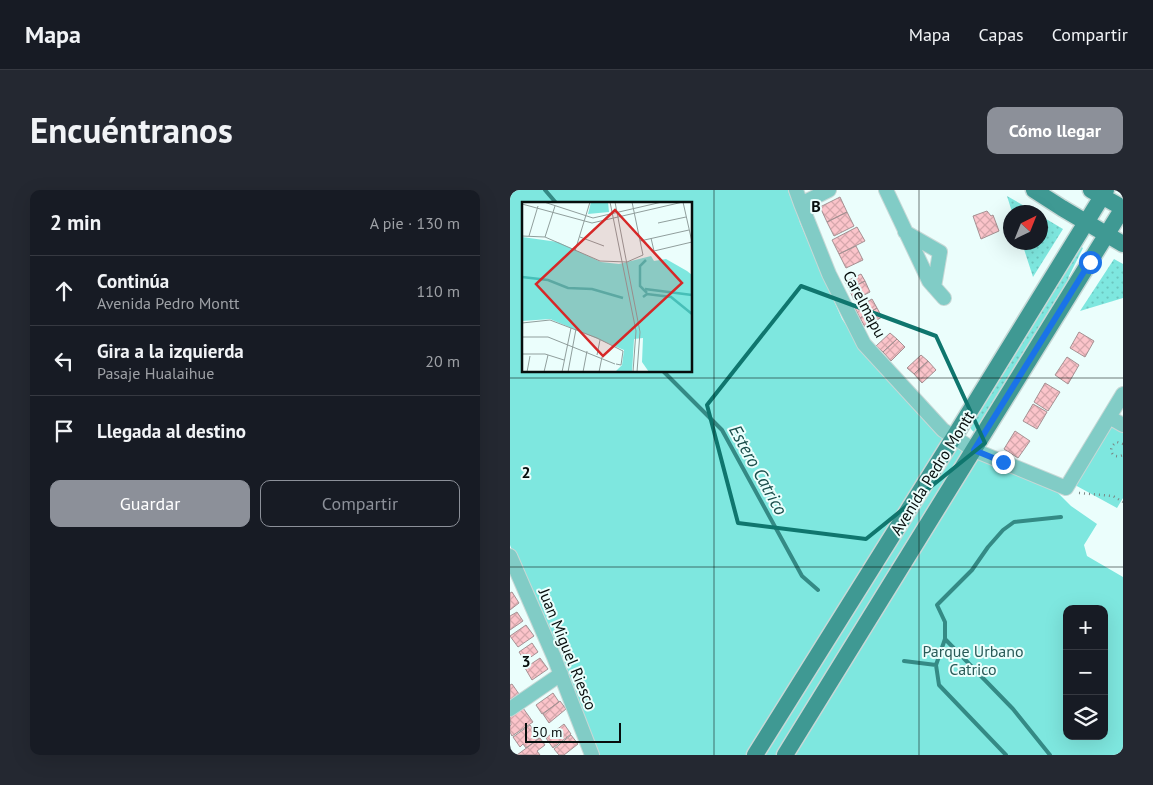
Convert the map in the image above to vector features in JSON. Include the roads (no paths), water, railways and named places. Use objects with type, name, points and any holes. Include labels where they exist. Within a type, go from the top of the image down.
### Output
[{"type":"main road","points":[[1034,190],[1123,244]]},
{"type":"main road","points":[[1100,192],[1123,208]]},
{"type":"main road","name":"Avenida Pedro Montt","points":[[756,755],[1086,222],[1100,192]]},
{"type":"main road","name":"Avenida Pedro Montt","points":[[785,755],[1123,208]]},
{"type":"street","name":"Carelmapu","points":[[796,190],[829,274],[864,344],[944,430],[974,450],[1066,488],[1109,417]]},
{"type":"street","points":[[801,204],[829,190]]},
{"type":"street","points":[[886,190],[929,281],[944,298]]},
{"type":"street","points":[[905,232],[940,252],[934,287]]},
{"type":"street","points":[[1123,394],[1109,417],[1123,425]]},
{"type":"street","name":"Juan Miguel Riesco","points":[[510,556],[561,674],[592,755]]},
{"type":"street","points":[[510,709],[561,674]]},
{"type":"waterway","name":"Estero Catrico","points":[[545,190],[555,202]]},
{"type":"waterway","name":"Estero Catrico","points":[[664,372],[722,430],[802,576],[818,590]]},
{"type":"waterway","points":[[936,665],[945,639],[945,622],[937,605],[972,570],[1003,530],[1014,522],[1061,517]]},
{"type":"waterway","points":[[945,639],[1013,709],[1050,755]]},
{"type":"waterway","name":"Estero Catrico","points":[[904,661],[936,665],[939,685],[1006,755]]},
{"type":"park label","name":"Parque Urbano Catrico","points":[[973,660]]}]
